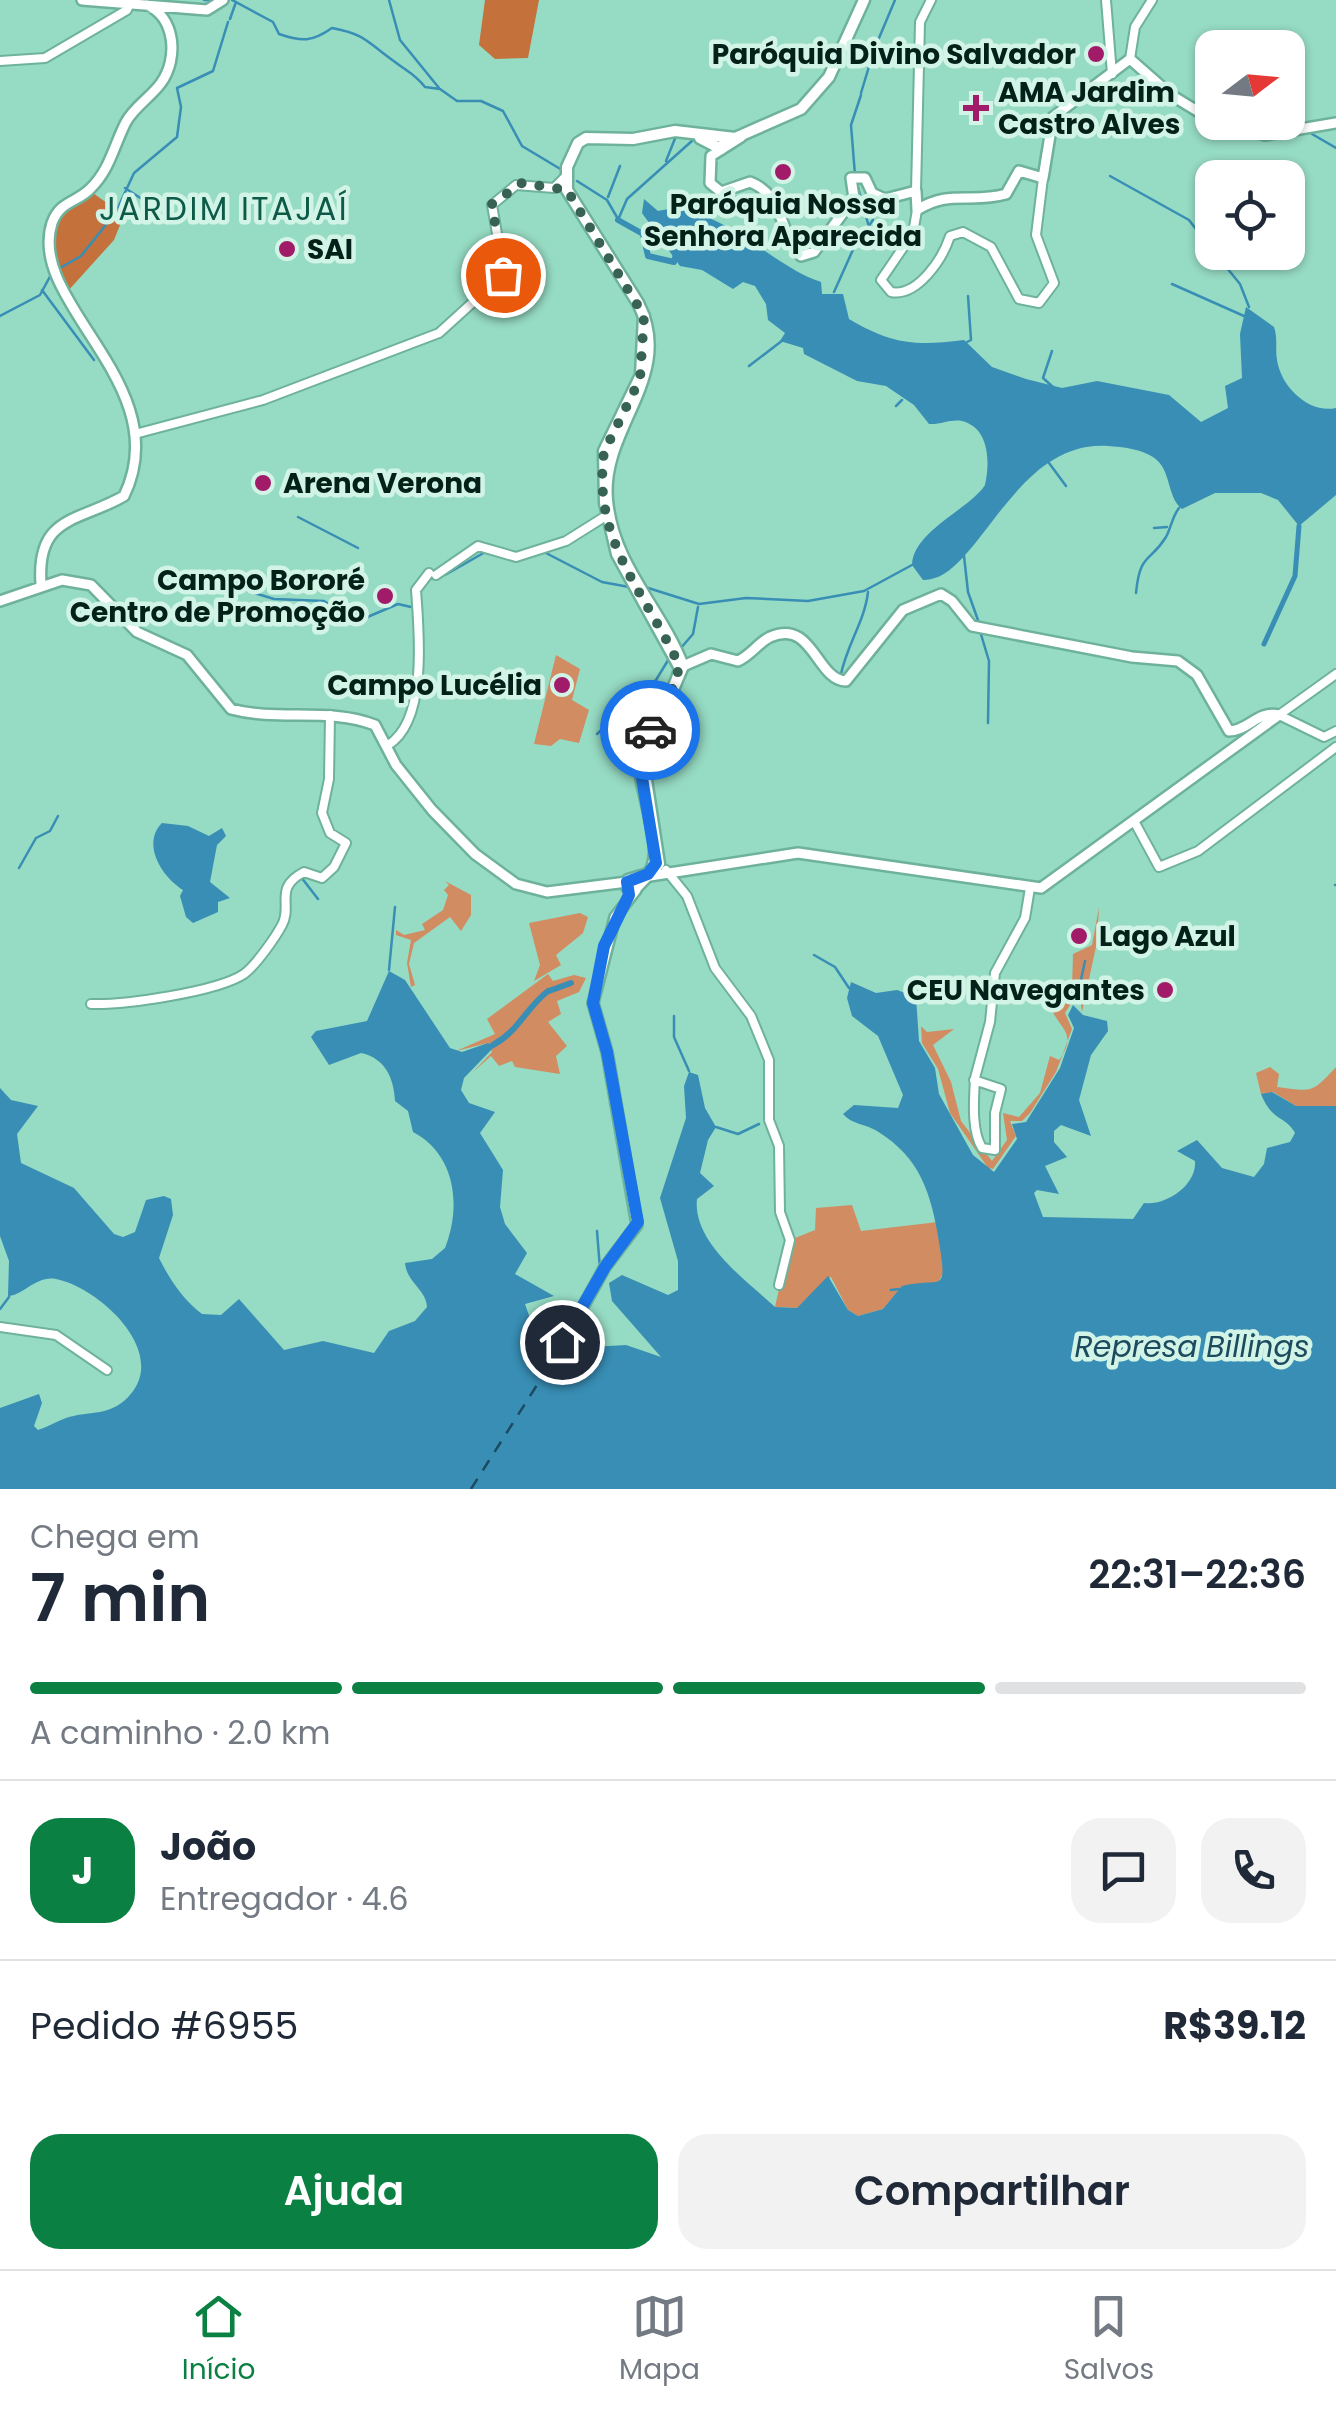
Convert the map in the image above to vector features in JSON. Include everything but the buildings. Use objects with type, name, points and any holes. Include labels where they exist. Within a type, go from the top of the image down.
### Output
[{"type":"main road","points":[[82,0],[207,10],[222,2]]},
{"type":"main road","points":[[864,0],[837,62],[816,94],[800,109],[719,148],[709,177],[716,190],[725,192],[750,182],[772,195],[783,230],[804,257],[814,252],[854,198],[851,178],[865,178],[874,196],[884,200],[916,194],[930,201]]},
{"type":"main road","points":[[42,584],[40,557],[59,526],[80,512],[124,496],[136,462],[135,434],[123,392],[54,271],[50,234],[60,208],[98,179],[127,119],[164,76],[172,32],[163,14],[136,5]]},
{"type":"main road","points":[[917,210],[946,196],[986,198],[1009,191],[1017,172],[1043,178],[1053,117],[1132,59],[1195,108]]},
{"type":"main road","points":[[1305,128],[1336,123]]},
{"type":"main road","points":[[683,663],[626,567],[607,516],[604,452],[640,386],[645,322],[566,182],[572,160],[588,138],[633,139],[671,131],[690,132],[719,148]]},
{"type":"main road","points":[[916,194],[917,210]]},
{"type":"main road","points":[[0,601],[42,584],[71,580],[95,588],[137,632],[188,655],[231,709],[270,716],[330,715],[375,724],[398,768],[474,854],[516,884],[547,892],[798,854],[1042,888],[1279,715]]},
{"type":"main road","points":[[558,1352],[566,1330],[638,1222],[607,1052],[593,1003],[604,946],[644,878],[643,760],[683,663],[710,654],[738,661],[769,638],[792,636],[814,648],[834,679],[846,682],[894,618],[929,597],[946,596],[979,628],[1132,657],[1178,661],[1197,675],[1229,731],[1242,729],[1266,714],[1279,715]]},
{"type":"street","points":[[916,194],[920,22],[931,0]]},
{"type":"street","points":[[1106,0],[1112,74]]},
{"type":"street","points":[[1132,59],[1135,27],[1152,0]]},
{"type":"street","points":[[0,61],[45,58],[136,5]]},
{"type":"street","points":[[917,210],[913,233],[881,280],[894,294],[908,290],[941,260],[950,236],[959,232],[992,248],[1016,295],[1026,302],[1045,300],[1054,277],[1036,235],[1043,178]]},
{"type":"street","points":[[135,434],[263,400],[445,330],[504,274],[490,206],[518,184],[554,188],[566,182]]},
{"type":"street","points":[[388,745],[400,736],[417,680],[416,594],[432,574],[480,546],[516,556],[566,541],[607,516]]},
{"type":"street","points":[[1336,674],[1279,715],[1324,738],[1336,731]]},
{"type":"street","points":[[91,1004],[126,1005],[243,975],[284,922],[286,888],[301,872],[327,876],[346,843],[330,833],[322,813],[330,779],[330,715]]},
{"type":"street","points":[[1134,821],[1159,867],[1198,851],[1336,747]]},
{"type":"street","points":[[644,878],[686,896],[715,968],[751,1016],[769,1060],[769,1120],[779,1146],[780,1212],[790,1240],[778,1284]]},
{"type":"street","points":[[974,1080],[1001,1089],[995,1114],[996,1150],[984,1149],[976,1137],[974,1080],[990,1022],[995,973],[1028,908],[1030,888]]},
{"type":"street","points":[[0,1327],[56,1335],[107,1370]]},
{"type":"shaded area","points":[[485,0],[539,0],[528,58],[495,59],[479,45]]},
{"type":"shaded area","points":[[90,191],[124,215],[114,240],[67,292],[53,259],[52,235],[64,214]]},
{"type":"shaded area","name":"Campo Lucélia","points":[[556,655],[580,669],[572,700],[589,710],[579,743],[560,739],[551,746],[534,744]]},
{"type":"shaded area","points":[[445,881],[471,895],[471,915],[461,931],[450,917],[414,943],[409,964],[415,985],[411,987],[407,963],[411,940],[396,935],[396,930],[404,935],[425,930],[422,924],[443,910],[448,895],[444,890],[449,885]]},
{"type":"shaded area","points":[[1099,907],[1097,942],[1082,1012],[1079,991],[1065,1013],[1072,1029],[1067,1042],[1065,1030],[1050,1004],[1062,1005],[1072,989],[1073,954],[1092,945]]},
{"type":"shaded area","points":[[580,913],[588,917],[583,933],[556,955],[561,965],[534,981],[540,965],[529,923]]},
{"type":"shaded area","points":[[548,974],[553,981],[574,975],[586,978],[579,992],[557,1001],[561,1014],[548,1022],[567,1046],[556,1056],[560,1074],[515,1067],[512,1061],[499,1066],[491,1056],[473,1072],[492,1052],[488,1043],[456,1051],[495,1034],[487,1019]]},
{"type":"shaded area","points":[[921,1026],[927,1032],[954,1029],[933,1045],[951,1082],[961,1121],[992,1161],[1007,1140],[1003,1113],[1019,1117],[1040,1093],[1050,1056],[1059,1060],[1063,1054],[1030,1113],[1022,1121],[1010,1121],[1016,1136],[993,1169],[988,1168],[950,1113],[938,1069],[922,1043]]},
{"type":"shaded area","points":[[1270,1067],[1279,1074],[1277,1087],[1305,1090],[1316,1086],[1336,1067],[1336,1106],[1296,1106],[1273,1092],[1261,1094],[1256,1073]]},
{"type":"shaded area","points":[[852,1205],[861,1231],[938,1222],[944,1272],[937,1284],[903,1286],[883,1309],[858,1316],[848,1310],[831,1277],[797,1308],[775,1307],[790,1240],[815,1230],[816,1208]]},
{"type":"water","points":[[644,199],[658,211],[678,209],[699,214],[741,235],[821,282],[822,294],[843,294],[849,319],[879,334],[918,343],[964,340],[992,367],[1062,388],[1097,381],[1169,395],[1201,422],[1228,408],[1225,386],[1242,378],[1240,334],[1246,307],[1274,327],[1276,356],[1290,389],[1316,407],[1336,408],[1336,495],[1299,526],[1278,500],[1261,493],[1215,493],[1182,509],[1173,497],[1163,468],[1153,457],[1114,446],[1075,450],[1046,464],[1022,486],[962,559],[943,575],[923,580],[912,565],[922,542],[985,485],[986,447],[978,431],[962,421],[929,424],[914,405],[886,386],[857,381],[804,354],[803,348],[780,341],[785,333],[768,320],[766,304],[755,286],[743,282],[733,289],[702,270],[680,266],[642,213]]},
{"type":"water","points":[[162,823],[188,826],[209,836],[222,828],[226,836],[217,845],[210,882],[230,898],[218,902],[218,912],[193,923],[186,917],[180,896],[183,890],[162,869],[154,850],[153,841]]},
{"type":"water","name":"Represa Billings","points":[[389,971],[405,980],[450,1048],[462,1052],[488,1043],[494,1047],[464,1078],[461,1090],[469,1103],[495,1112],[480,1133],[503,1170],[500,1207],[505,1224],[527,1253],[515,1274],[554,1296],[525,1304],[533,1327],[522,1340],[524,1353],[539,1365],[557,1349],[626,1345],[661,1357],[612,1301],[609,1283],[622,1275],[668,1295],[678,1290],[678,1261],[660,1198],[686,1118],[684,1086],[689,1072],[698,1075],[705,1108],[716,1127],[708,1140],[700,1173],[714,1186],[697,1199],[703,1230],[737,1273],[775,1307],[797,1308],[828,1276],[848,1310],[858,1316],[883,1309],[902,1286],[938,1281],[942,1277],[932,1208],[914,1165],[877,1131],[843,1114],[854,1105],[898,1108],[903,1095],[878,1036],[852,1016],[847,998],[851,982],[876,993],[897,990],[916,997],[919,1041],[935,1068],[939,1094],[973,1155],[994,1172],[1017,1139],[1012,1124],[1026,1122],[1060,1068],[1074,1028],[1068,1015],[1073,1005],[1083,1015],[1107,1021],[1108,1031],[1091,1055],[1079,1100],[1091,1136],[1061,1125],[1054,1131],[1054,1142],[1067,1157],[1045,1166],[1059,1194],[1037,1190],[1034,1193],[1043,1217],[1133,1219],[1144,1203],[1162,1201],[1186,1186],[1195,1161],[1177,1151],[1197,1140],[1222,1168],[1254,1177],[1264,1164],[1267,1148],[1290,1142],[1295,1133],[1270,1110],[1261,1094],[1272,1092],[1296,1106],[1336,1106],[1336,1489],[0,1489],[0,1408],[39,1394],[42,1403],[34,1426],[38,1430],[66,1418],[110,1409],[124,1401],[138,1383],[141,1365],[137,1345],[126,1327],[111,1310],[74,1285],[49,1279],[8,1296],[9,1261],[0,1236],[0,1088],[11,1100],[38,1106],[17,1134],[21,1163],[74,1188],[114,1234],[123,1237],[135,1232],[146,1200],[164,1196],[171,1199],[173,1215],[159,1258],[177,1288],[202,1314],[221,1315],[239,1299],[284,1350],[323,1341],[374,1353],[389,1331],[415,1321],[427,1307],[405,1263],[432,1259],[445,1248],[453,1215],[451,1182],[438,1153],[413,1132],[408,1111],[395,1101],[393,1084],[382,1064],[361,1053],[329,1065],[311,1037],[316,1031],[367,1021]]},
{"type":"waterway","points":[[204,0],[209,0]]},
{"type":"waterway","points":[[232,0],[273,22],[279,34],[287,37],[313,38],[332,28],[360,37],[425,87],[440,89],[457,101],[481,101],[503,111],[522,146],[562,170]]},
{"type":"waterway","points":[[389,0],[400,40],[439,88]]},
{"type":"waterway","points":[[871,57],[895,0]]},
{"type":"waterway","points":[[230,19],[236,2]]},
{"type":"waterway","points":[[60,268],[81,256],[116,212],[134,173],[177,137],[181,107],[177,88],[213,71],[228,22]]},
{"type":"waterway","points":[[861,93],[871,60]]},
{"type":"waterway","points":[[855,175],[851,125],[861,95]]},
{"type":"waterway","points":[[1312,134],[1336,148]]},
{"type":"waterway","points":[[666,161],[676,136]]},
{"type":"waterway","points":[[618,220],[627,199],[693,140]]},
{"type":"waterway","points":[[608,197],[620,166]]},
{"type":"waterway","points":[[1110,176],[1189,220],[1195,228]]},
{"type":"waterway","points":[[577,181],[607,200],[618,219]]},
{"type":"waterway","points":[[857,184],[869,227]]},
{"type":"waterway","points":[[125,188],[145,201],[159,222]]},
{"type":"waterway","points":[[618,220],[643,234],[648,256],[674,262],[677,250]]},
{"type":"waterway","points":[[834,292],[856,243],[873,220]]},
{"type":"waterway","points":[[1229,270],[1240,284],[1249,307]]},
{"type":"waterway","points":[[0,316],[40,295],[53,271]]},
{"type":"waterway","points":[[1172,284],[1244,316]]},
{"type":"waterway","points":[[42,290],[94,360]]},
{"type":"waterway","points":[[967,342],[971,340],[968,296]]},
{"type":"waterway","points":[[749,366],[783,340]]},
{"type":"waterway","points":[[1052,351],[1043,378],[1053,387]]},
{"type":"waterway","points":[[896,406],[902,400]]},
{"type":"waterway","points":[[1049,463],[1066,486]]},
{"type":"waterway","points":[[1136,593],[1143,564],[1166,537],[1179,508]]},
{"type":"waterway","points":[[298,517],[358,548]]},
{"type":"waterway","points":[[1264,644],[1295,576],[1299,526]]},
{"type":"waterway","points":[[1154,528],[1167,527]]},
{"type":"waterway","points":[[445,575],[487,551]]},
{"type":"waterway","points":[[544,552],[602,582],[629,587]]},
{"type":"waterway","points":[[964,556],[968,592],[979,623]]},
{"type":"waterway","points":[[645,587],[699,604],[746,598],[808,601],[864,591],[912,565]]},
{"type":"waterway","points":[[235,587],[274,599],[324,601],[358,621],[398,604],[411,607]]},
{"type":"waterway","points":[[841,674],[868,592]]},
{"type":"waterway","points":[[680,649],[693,634],[698,607]]},
{"type":"waterway","points":[[980,631],[989,661],[988,723]]},
{"type":"waterway","points":[[597,734],[656,680],[670,657]]},
{"type":"waterway","points":[[19,868],[36,838],[50,831],[58,816]]},
{"type":"waterway","points":[[301,877],[318,899]]},
{"type":"waterway","points":[[389,970],[395,907]]},
{"type":"waterway","points":[[814,955],[835,967],[849,988]]},
{"type":"waterway","points":[[1076,1003],[1085,961]]},
{"type":"waterway","points":[[549,991],[571,983]]},
{"type":"waterway","points":[[493,1045],[548,991]]},
{"type":"waterway","points":[[674,1016],[674,1037],[689,1071]]},
{"type":"waterway","points":[[716,1127],[738,1134],[759,1124]]},
{"type":"waterway","points":[[597,1231],[600,1269]]},
{"type":"waterway","points":[[891,1290],[899,1289]]},
{"type":"waterway","points":[[0,1309],[9,1297]]},
{"type":"ferry route","points":[[471,1489],[556,1355]]},
{"type":"way so far","points":[[503,275],[490,216],[492,204],[522,183],[567,190],[644,316],[640,379],[604,452],[603,463],[606,509],[617,554],[679,665],[676,682],[650,730]]},
{"type":"place","name":"Paróquia Divino Salvador","points":[[1096,54]]},
{"type":"place","name":"AMA Jardim Castro Alves","points":[[976,108]]},
{"type":"place","name":"Paróquia Nossa Senhora Aparecida","points":[[783,172]]},
{"type":"place","name":"SAI","points":[[287,249]]},
{"type":"place","name":"Arena Verona","points":[[263,483]]},
{"type":"place","name":"Campo Bororé Centro de Promoção","points":[[385,596]]},
{"type":"place","name":"Campo Lucélia","points":[[562,685]]},
{"type":"place","name":"Lago Azul","points":[[1079,936]]},
{"type":"place","name":"CEU Navegantes","points":[[1165,990]]},
{"type":"district","name":"JARDIM ITAJAÍ","points":[[224,209]]},
{"type":"route","points":[[562,1342],[566,1330],[584,1310],[605,1267],[638,1222],[607,1052],[593,1003],[604,946],[615,916],[629,895],[627,882],[648,874],[656,863],[640,766],[650,730]]}]
